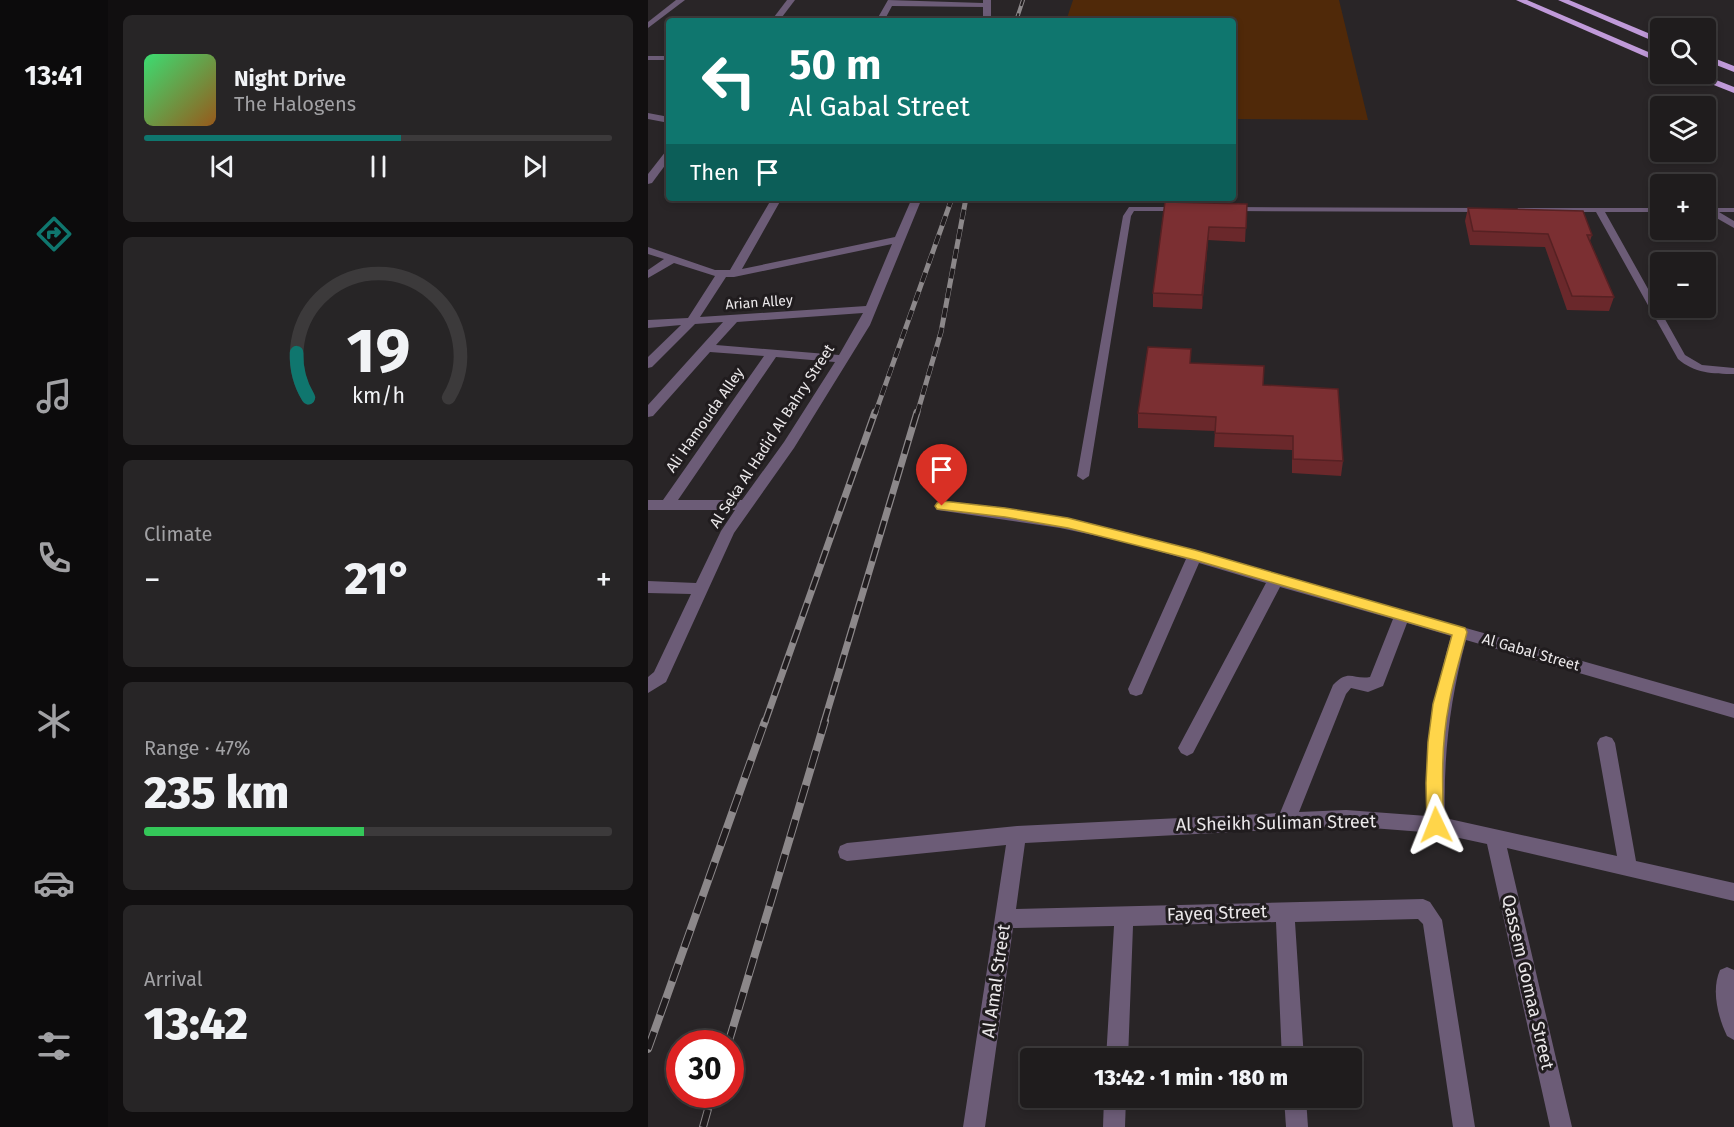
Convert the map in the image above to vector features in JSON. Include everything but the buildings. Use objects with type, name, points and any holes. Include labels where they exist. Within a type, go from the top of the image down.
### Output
[{"type":"highway","points":[[1520,0],[1650,56]]},
{"type":"highway","points":[[1562,0],[1650,37]]},
{"type":"highway","points":[[1716,62],[1734,69]]},
{"type":"highway","points":[[1716,83],[1734,90]]},
{"type":"street","points":[[648,26],[681,0]]},
{"type":"street","points":[[777,18],[791,0]]},
{"type":"street","points":[[882,18],[891,2],[986,2],[987,18]]},
{"type":"street","points":[[648,58],[666,58]]},
{"type":"street","points":[[648,116],[666,119]]},
{"type":"street","points":[[648,181],[666,157]]},
{"type":"street","points":[[648,166],[659,166]]},
{"type":"street","points":[[648,364],[691,322],[728,274],[775,201]]},
{"type":"street","name":"Al Seka Al Hadid Al Bahry Street","points":[[648,686],[660,677],[728,531],[789,445],[872,309],[916,201]]},
{"type":"street","points":[[648,250],[728,274],[901,238]]},
{"type":"street","points":[[648,275],[672,259]]},
{"type":"street","name":"Arian Alley","points":[[648,324],[872,309]]},
{"type":"street","points":[[648,413],[733,319]]},
{"type":"street","points":[[707,348],[842,359]]},
{"type":"street","name":"Ali Hamouda Alley","points":[[666,506],[772,354]]},
{"type":"street","points":[[648,505],[745,505]]},
{"type":"street","name":"Al Gabal Street","points":[[942,506],[1005,512],[1068,523],[1195,555],[1734,711]]},
{"type":"street","points":[[1136,689],[1195,555]]},
{"type":"street","points":[[1187,748],[1276,579]]},
{"type":"street","points":[[648,587],[701,589]]},
{"type":"street","points":[[1287,819],[1339,690],[1346,682],[1354,681],[1368,685],[1377,681],[1402,615]]},
{"type":"street","points":[[1436,825],[1434,783],[1436,742],[1441,704],[1460,632]]},
{"type":"street","points":[[1606,743],[1628,866]]},
{"type":"street","name":"Al Sheikh Suliman Street","points":[[847,852],[1017,835],[1287,819],[1346,818],[1436,825],[1628,866],[1734,892]]},
{"type":"street","name":"Al Amal Street","points":[[974,1127],[1017,835]]},
{"type":"street","name":"Qassem Gomaa Street","points":[[1495,837],[1561,1127]]},
{"type":"street","name":"Fayeq Street","points":[[1005,919],[1416,908],[1428,913],[1432,920],[1464,1127]]},
{"type":"street","points":[[1285,912],[1292,1048]]},
{"type":"street","points":[[1118,1048],[1124,916]]},
{"type":"street","points":[[1726,977],[1727,1001],[1734,1029]]},
{"type":"street","points":[[1114,1127],[1115,1108]]},
{"type":"street","points":[[1296,1108],[1297,1127]]},
{"type":"lane","points":[[1083,476],[1127,216],[1132,209],[1186,209]]},
{"type":"lane","points":[[1222,209],[1493,210]]},
{"type":"lane","points":[[1516,210],[1650,210]]},
{"type":"lane","points":[[1599,210],[1680,357],[1689,365],[1701,369],[1734,371]]},
{"type":"lane","points":[[1716,210],[1734,210]]},
{"type":"lane","points":[[1716,215],[1734,225]]},
{"type":"shaded area","points":[[1073,0],[1339,0],[1368,120],[1236,119],[1236,18],[1067,18]]},
{"type":"railway","points":[[1017,18],[1023,0]]},
{"type":"railway","points":[[875,414],[951,201]]},
{"type":"railway","points":[[917,414],[941,332],[965,201]]},
{"type":"railway","points":[[765,722],[875,412]]},
{"type":"railway","points":[[824,722],[917,412]]},
{"type":"railway","points":[[648,1049],[765,721]]},
{"type":"railway","points":[[732,1030],[825,721]]},
{"type":"railway","points":[[703,1127],[708,1108]]},
{"type":"route","points":[[942,506],[1005,512],[1068,523],[1195,555],[1460,632],[1441,704],[1436,742],[1434,783],[1436,825]]}]
